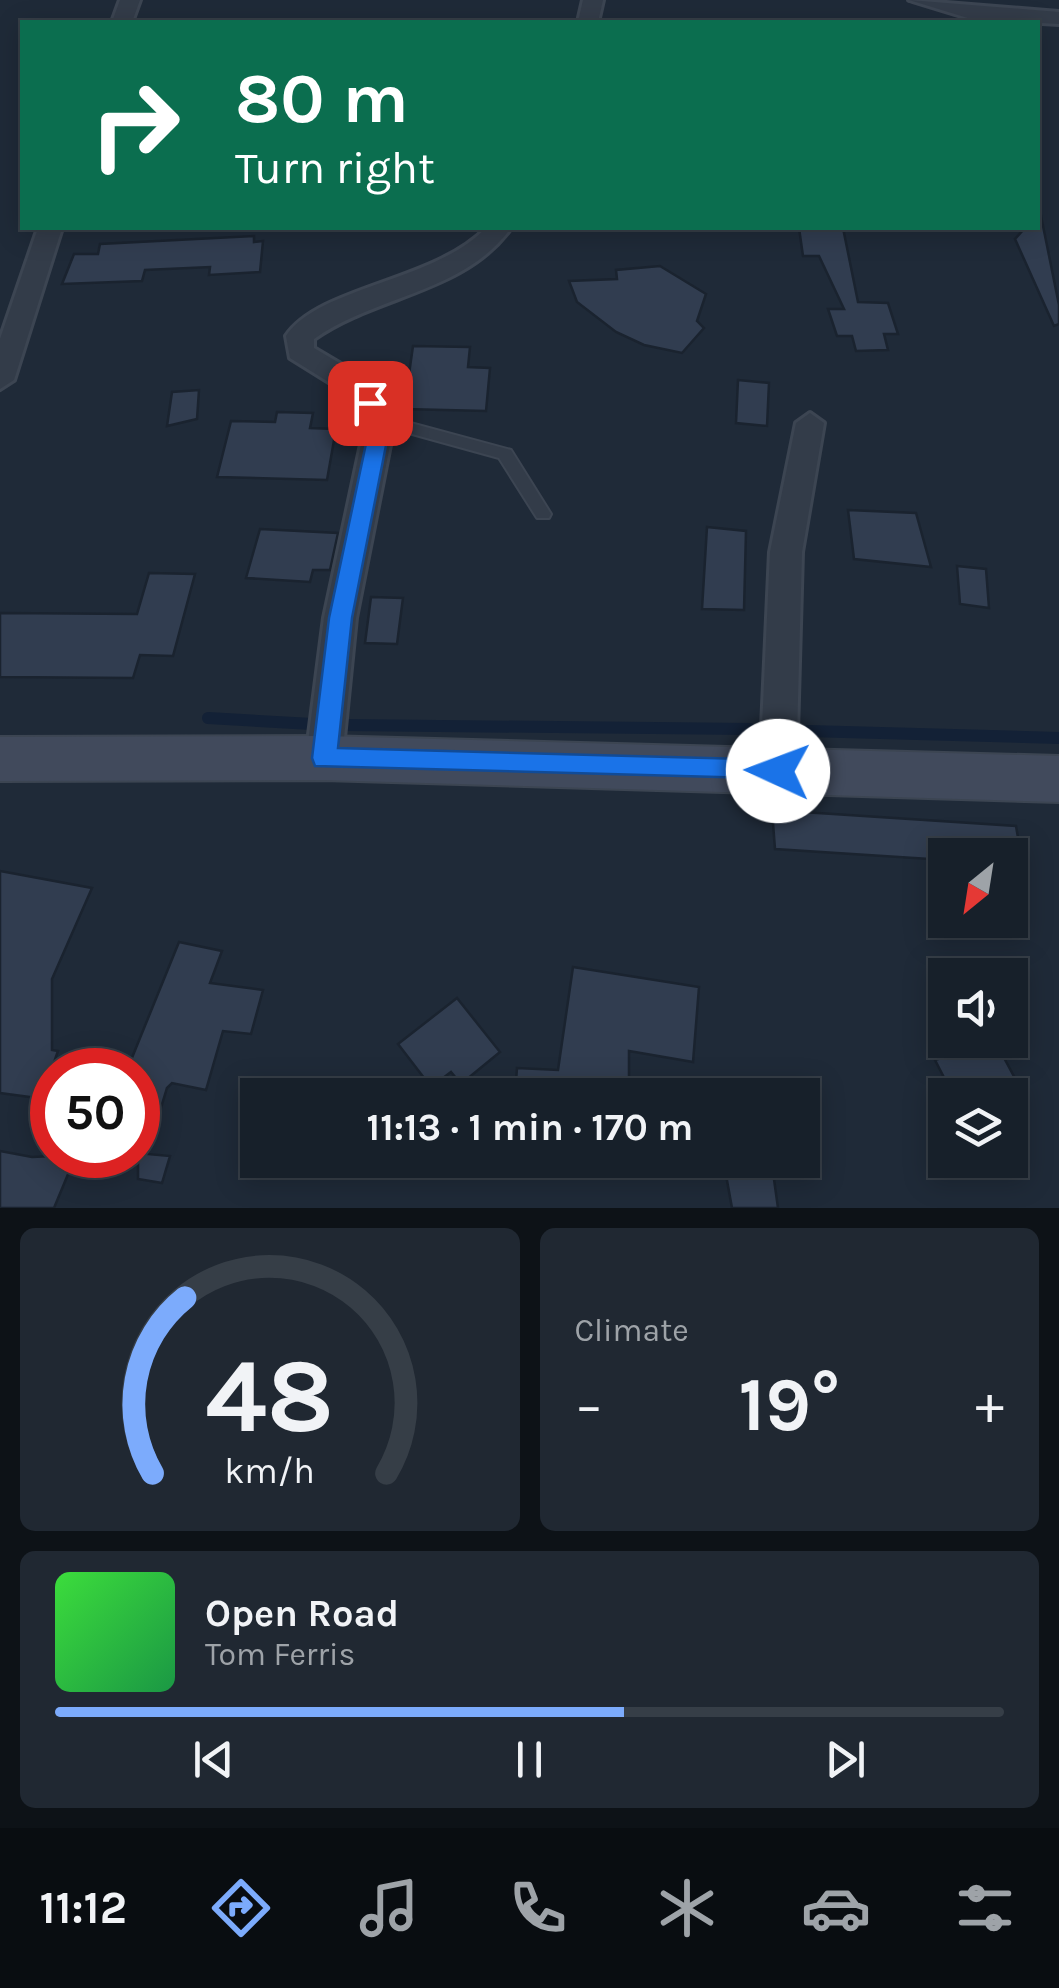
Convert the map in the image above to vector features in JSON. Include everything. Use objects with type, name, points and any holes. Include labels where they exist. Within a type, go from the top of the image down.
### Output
[{"type":"main road","points":[[0,759],[324,758],[1059,779]]},
{"type":"street","points":[[919,0],[966,18],[1059,18]]},
{"type":"street","points":[[0,380],[49,230]]},
{"type":"street","points":[[324,758],[340,618],[381,420],[354,384],[300,352],[300,336],[322,317],[454,266],[484,249],[498,230]]},
{"type":"street","points":[[778,771],[786,558],[797,466],[810,423]]},
{"type":"lane","points":[[381,420],[505,454],[543,514]]},
{"type":"building","points":[[1040,211],[1059,305],[1059,324],[1054,326],[1015,239],[1023,230],[1040,230]]},
{"type":"building","points":[[799,230],[843,230],[858,302],[888,303],[898,334],[884,334],[888,350],[856,351],[852,336],[837,336],[828,309],[844,309],[819,256],[803,256]]},
{"type":"building","points":[[254,236],[254,242],[263,241],[260,272],[209,275],[210,267],[145,270],[142,281],[62,284],[74,254],[98,254],[100,244]]},
{"type":"building","points":[[660,266],[706,294],[697,321],[704,328],[682,353],[644,345],[616,332],[577,302],[569,281],[617,279],[616,270]]},
{"type":"building","points":[[413,346],[470,347],[468,367],[490,368],[486,411],[404,409]]},
{"type":"building","points":[[738,380],[769,383],[767,426],[736,423]]},
{"type":"building","points":[[199,390],[197,419],[167,426],[172,392]]},
{"type":"building","points":[[277,412],[313,413],[310,428],[336,429],[327,480],[217,477],[231,421],[275,422]]},
{"type":"building","points":[[848,510],[916,513],[931,567],[854,559]]},
{"type":"building","points":[[707,527],[746,531],[744,610],[702,609]]},
{"type":"building","points":[[260,529],[338,533],[330,570],[313,570],[310,582],[246,578]]},
{"type":"building","points":[[957,566],[986,569],[989,608],[960,604]]},
{"type":"building","points":[[149,573],[195,574],[173,656],[140,655],[133,678],[0,677],[0,613],[137,614]]},
{"type":"building","points":[[371,597],[403,598],[397,644],[365,643]]},
{"type":"building","points":[[772,810],[1016,826],[1018,838],[928,838],[928,859],[775,849]]},
{"type":"building","points":[[0,871],[92,888],[52,979],[52,1048],[30,1048],[30,1097],[0,1093]]},
{"type":"building","points":[[179,942],[222,951],[210,983],[263,990],[251,1034],[223,1031],[206,1090],[172,1083],[160,1111],[160,1048],[136,1048]]},
{"type":"building","points":[[573,967],[699,987],[693,1062],[629,1051],[629,1078],[516,1078],[517,1068],[558,1070]]},
{"type":"building","points":[[457,998],[500,1052],[468,1078],[456,1078],[451,1072],[443,1078],[424,1078],[398,1044]]},
{"type":"building","points":[[1004,1058],[1015,1078],[944,1078],[935,1060]]},
{"type":"building","points":[[0,1151],[30,1157],[30,1178],[66,1178],[54,1208],[0,1208]]},
{"type":"building","points":[[160,1155],[170,1156],[162,1183],[138,1179],[160,1178]]},
{"type":"building","points":[[727,1178],[774,1178],[778,1208],[732,1208]]},
{"type":"waterway","points":[[208,718],[312,724]]},
{"type":"waterway","points":[[344,725],[750,729]]},
{"type":"waterway","points":[[808,731],[1059,738]]},
{"type":"route","points":[[370,403],[381,420],[340,618],[324,758],[778,771]]}]
